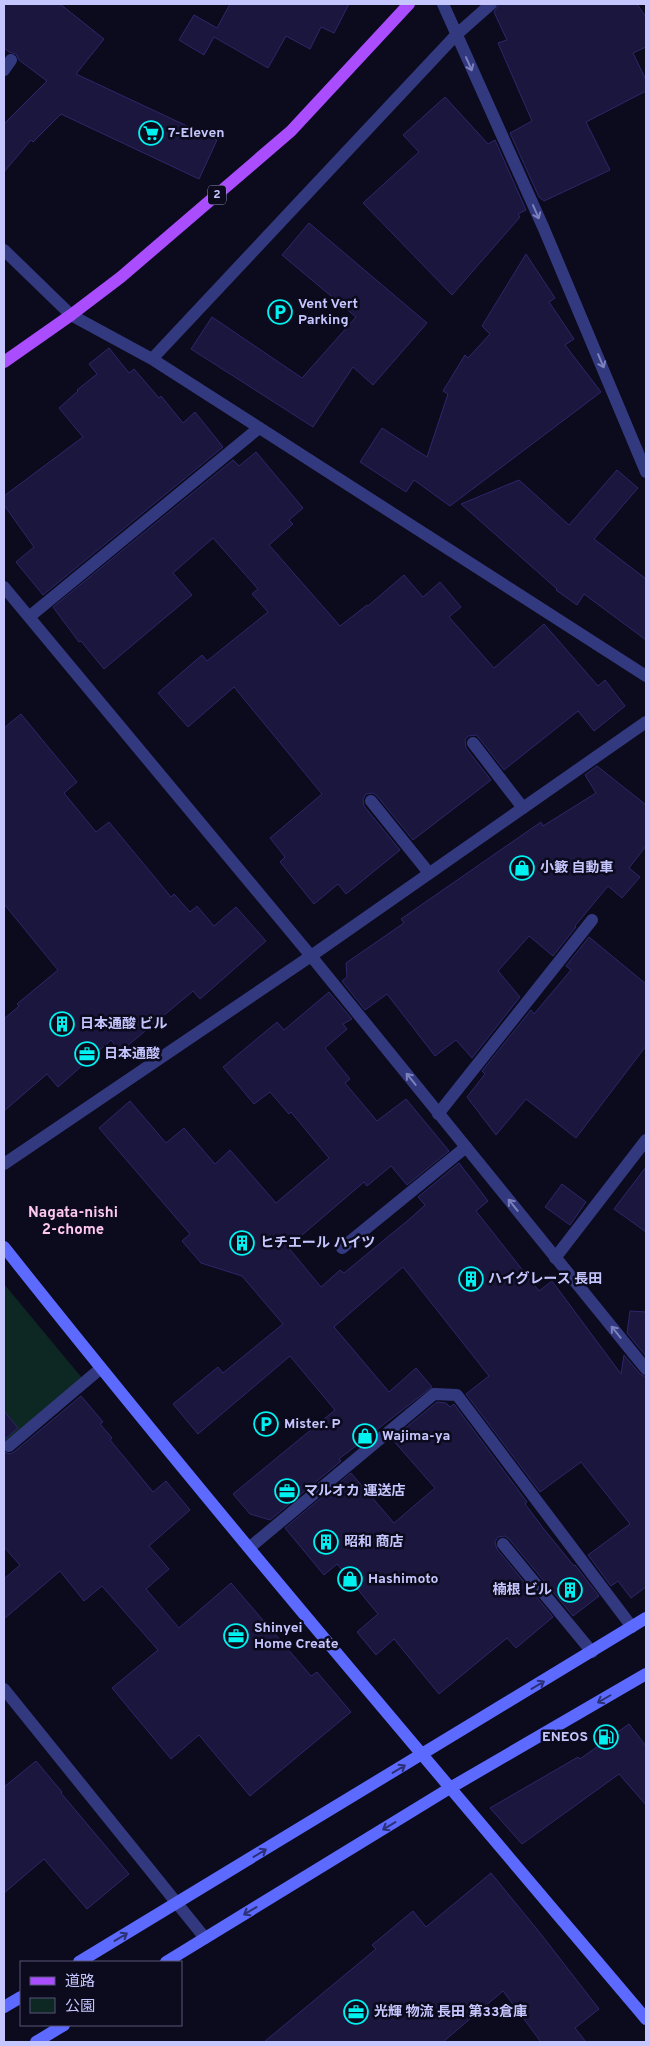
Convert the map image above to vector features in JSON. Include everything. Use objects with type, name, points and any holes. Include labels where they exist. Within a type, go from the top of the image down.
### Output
[{"type":"main road","name":"2","points":[[4,362],[121,277],[291,131],[409,4]]},
{"type":"street","points":[[443,4],[548,238],[646,472]]},
{"type":"street","points":[[152,359],[456,34],[491,4]]},
{"type":"street","points":[[4,250],[71,315],[152,359],[646,676]]},
{"type":"street","points":[[29,617],[259,428]]},
{"type":"street","points":[[4,587],[311,956],[646,1370]]},
{"type":"street","points":[[4,1164],[311,956],[646,722]]},
{"type":"street","points":[[473,743],[523,808]]},
{"type":"street","points":[[371,801],[429,873]]},
{"type":"street","points":[[438,1114],[592,920]]},
{"type":"street","points":[[555,1258],[646,1140]]},
{"type":"street","points":[[342,1248],[466,1147]]},
{"type":"street","points":[[4,1247],[100,1369],[422,1755],[646,2019]]},
{"type":"street","points":[[10,1446],[100,1369]]},
{"type":"street","points":[[249,1548],[434,1394],[457,1395],[632,1627]]},
{"type":"street","points":[[502,1544],[592,1652]]},
{"type":"street","points":[[81,1961],[646,1618]]},
{"type":"street","points":[[168,1961],[450,1788],[646,1674]]},
{"type":"street","points":[[4,1689],[205,1938]]},
{"type":"street","points":[[4,2007],[20,1998]]},
{"type":"street","points":[[36,2042],[62,2026]]},
{"type":"green space","points":[[4,1284],[82,1378],[4,1446]]},
{"type":"building","points":[[4,4],[60,4],[104,39],[76,74],[217,140],[199,179],[61,114],[33,142],[31,140],[4,172],[4,124],[47,81],[19,60],[16,54],[4,48]]},
{"type":"building","points":[[230,4],[349,4],[334,33],[321,27],[310,49],[286,36],[268,68],[214,37],[204,55],[179,40],[194,15],[217,28]]},
{"type":"building","points":[[499,4],[637,4],[646,17],[646,47],[633,53],[646,80],[646,91],[586,122],[610,170],[544,201],[539,197],[510,133],[532,121],[498,43],[507,40],[494,12]]},
{"type":"building","points":[[445,97],[488,144],[495,140],[526,210],[518,214],[520,217],[452,295],[363,203],[419,152],[403,135]]},
{"type":"building","points":[[309,223],[427,323],[373,385],[353,367],[313,427],[191,349],[212,317],[302,378],[356,317],[282,255]]},
{"type":"building","points":[[526,254],[555,298],[549,302],[574,339],[565,345],[601,392],[450,506],[414,480],[406,492],[360,462],[382,428],[427,457],[448,394],[443,391],[465,355],[468,358],[490,334],[482,326]]},
{"type":"building","points":[[109,348],[129,373],[134,369],[159,398],[161,396],[183,423],[195,412],[223,447],[43,595],[16,562],[34,547],[4,505],[4,496],[83,437],[59,408],[97,374],[89,364]]},
{"type":"building","points":[[256,452],[303,508],[289,520],[293,524],[269,545],[340,626],[368,606],[404,575],[423,597],[440,582],[461,607],[449,617],[494,668],[544,624],[598,686],[605,680],[625,706],[594,731],[578,711],[504,770],[476,735],[468,736],[465,740],[466,748],[491,780],[413,840],[377,796],[373,793],[366,794],[363,799],[364,806],[400,850],[346,894],[338,884],[314,904],[280,862],[285,857],[270,838],[322,794],[234,687],[188,727],[158,693],[202,655],[207,661],[268,612],[252,594],[258,589],[213,538],[173,573],[192,595],[104,669],[81,641],[79,642],[53,607],[233,460],[239,466]]},
{"type":"building","points":[[617,470],[638,488],[594,539],[646,579],[646,640],[584,594],[577,605],[556,590],[461,504],[519,480],[569,525]]},
{"type":"building","points":[[21,714],[77,782],[64,793],[96,832],[109,822],[171,897],[174,894],[190,912],[197,906],[214,926],[236,907],[266,941],[200,999],[193,991],[120,1052],[111,1040],[58,1087],[47,1074],[4,1111],[4,1019],[19,1006],[17,1004],[58,970],[4,904],[4,728]]},
{"type":"building","points":[[597,766],[646,805],[646,846],[629,868],[640,877],[622,898],[608,886],[553,956],[529,936],[498,971],[520,997],[472,1058],[456,1040],[435,1056],[387,994],[365,1010],[342,981],[347,977],[346,963],[404,923],[401,919],[541,822],[543,826],[596,793],[585,775]]},
{"type":"building","points":[[589,937],[646,984],[646,1046],[576,1138],[526,1099],[496,1135],[467,1097],[485,1074],[482,1071],[531,1010],[534,1014],[571,970],[566,966]]},
{"type":"building","points":[[329,992],[352,1019],[343,1024],[347,1029],[325,1048],[350,1079],[345,1083],[377,1121],[406,1099],[449,1151],[407,1185],[391,1166],[367,1186],[364,1182],[288,1247],[321,1287],[340,1270],[344,1273],[412,1217],[425,1205],[418,1197],[459,1163],[488,1201],[476,1211],[539,1291],[552,1281],[621,1374],[624,1355],[640,1374],[646,1377],[646,1587],[631,1598],[618,1581],[611,1586],[588,1555],[630,1524],[581,1462],[540,1492],[466,1394],[489,1376],[403,1267],[334,1327],[389,1392],[416,1368],[432,1387],[339,1459],[341,1461],[270,1520],[250,1514],[233,1494],[335,1410],[290,1356],[198,1434],[173,1404],[218,1367],[223,1373],[283,1324],[242,1276],[201,1263],[182,1241],[190,1234],[99,1128],[130,1101],[166,1143],[184,1128],[215,1164],[230,1150],[276,1203],[329,1158],[291,1112],[289,1114],[270,1092],[254,1104],[223,1067],[277,1022],[284,1030]]},
{"type":"building","points":[[646,1167],[646,1232],[614,1209]]},
{"type":"building","points":[[562,1184],[586,1202],[570,1225],[545,1207]]},
{"type":"building","points":[[630,1311],[646,1312],[646,1356],[627,1333]]},
{"type":"building","points":[[81,1396],[103,1422],[100,1424],[112,1438],[110,1440],[153,1492],[166,1481],[190,1510],[149,1546],[169,1569],[146,1589],[179,1628],[231,1583],[311,1676],[317,1672],[351,1712],[250,1796],[199,1735],[171,1759],[112,1688],[158,1650],[102,1586],[84,1601],[60,1571],[4,1619],[4,1579],[20,1565],[4,1547],[4,1452],[10,1454],[14,1452]]},
{"type":"building","points":[[437,1402],[446,1403],[450,1407],[454,1404],[527,1502],[525,1504],[543,1528],[599,1596],[573,1616],[509,1539],[505,1536],[498,1537],[495,1542],[497,1549],[553,1617],[516,1648],[507,1638],[439,1694],[394,1639],[376,1655],[357,1632],[378,1614],[337,1564],[324,1575],[285,1528],[351,1473],[394,1523],[435,1488],[392,1439]]},
{"type":"building","points":[[4,1411],[18,1428],[4,1440]]},
{"type":"building","points":[[629,1724],[646,1746],[646,1805],[619,1774],[522,1844],[490,1808],[578,1757],[580,1759]]},
{"type":"building","points":[[36,1761],[129,1874],[87,1909],[44,1859],[4,1893],[4,1787]]},
{"type":"building","points":[[491,1873],[599,2009],[575,2028],[586,2042],[541,2042],[503,1991],[443,2042],[264,2042],[376,1949],[372,1945],[413,1911],[426,1927]]},
{"type":"place","name":"7-Eleven","points":[[151,133]]},
{"type":"place","name":"Vent Vert Parking","points":[[280,312]]},
{"type":"place","name":"小籔 自動車","points":[[522,868]]},
{"type":"place","name":"日本通酸 ビル","points":[[62,1024]]},
{"type":"place","name":"日本通酸","points":[[87,1054]]},
{"type":"place","name":"ヒチエール ハイツ","points":[[242,1243]]},
{"type":"place","name":"ハイグレース 長田","points":[[471,1279]]},
{"type":"place","name":"Mister. P","points":[[266,1424]]},
{"type":"place","name":"Wajima-ya","points":[[365,1436]]},
{"type":"place","name":"マルオカ 運送店","points":[[287,1491]]},
{"type":"place","name":"昭和 商店","points":[[326,1542]]},
{"type":"place","name":"Hashimoto","points":[[350,1579]]},
{"type":"place","name":"楠根 ビル","points":[[570,1590]]},
{"type":"place","name":"Shinyei Home Create","points":[[236,1636]]},
{"type":"place","name":"ENEOS","points":[[606,1737]]},
{"type":"place","name":"光輝 物流 長田 第33倉庫","points":[[356,2012]]},
{"type":"district","name":"Nagata-nishi 2-chome","points":[[73,1222]]}]
